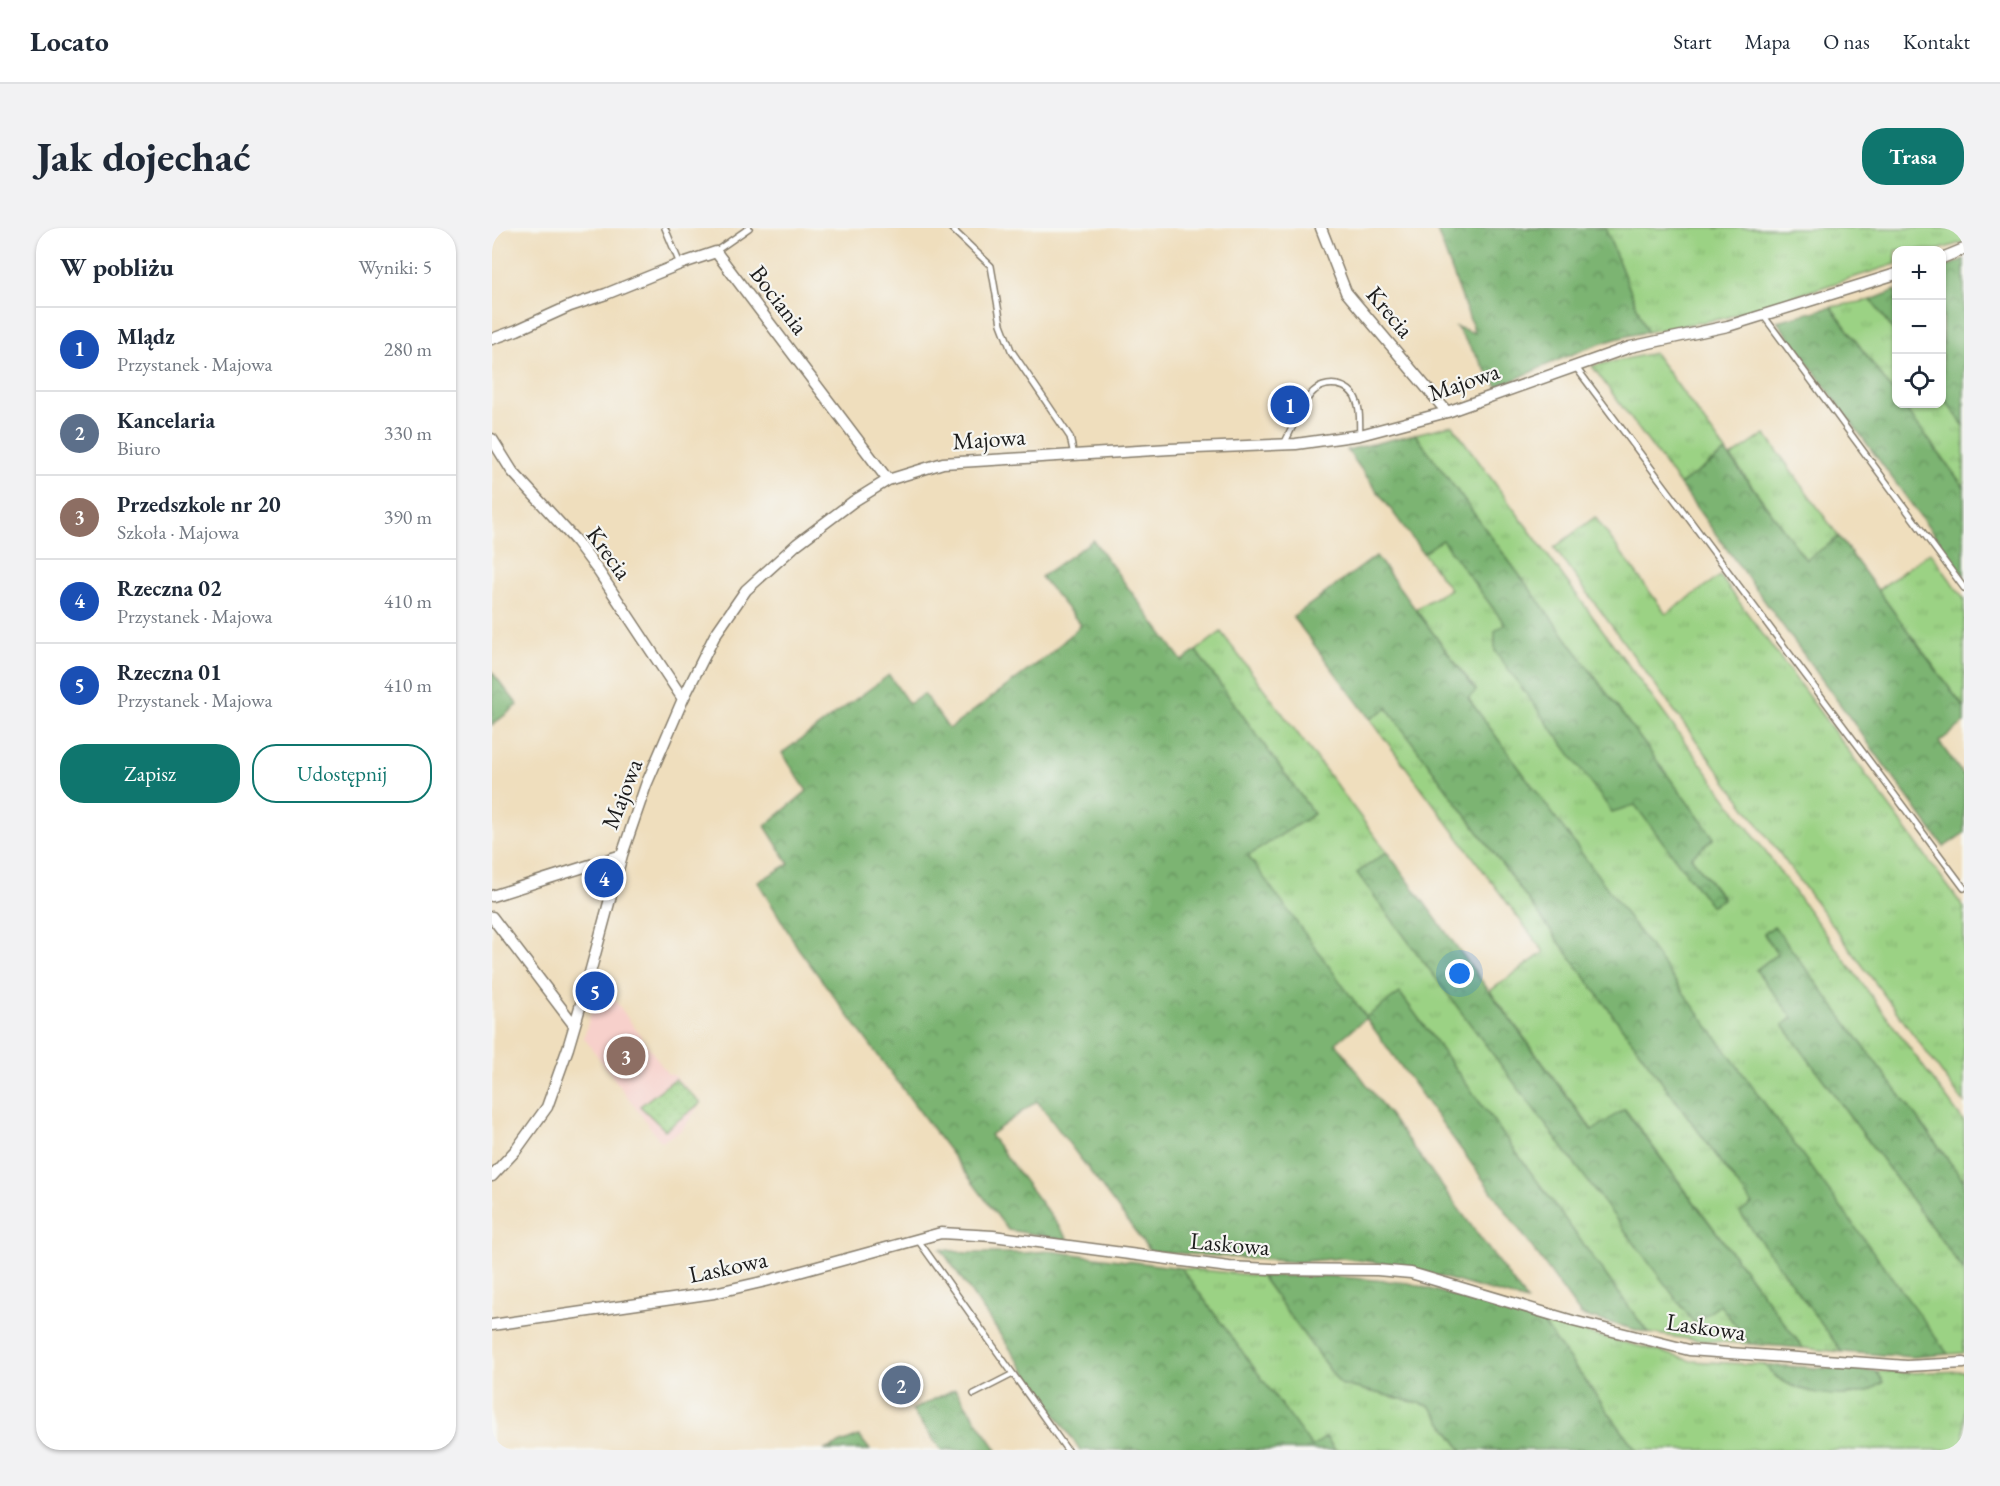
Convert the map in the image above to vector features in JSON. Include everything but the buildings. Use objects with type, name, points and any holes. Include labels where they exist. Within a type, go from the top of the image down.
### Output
[{"type":"street","name":"Krecia","points":[[1321,228],[1346,292],[1447,412]]},
{"type":"street","points":[[1946,256],[1964,249]]},
{"type":"street","points":[[492,339],[570,306],[716,252]]},
{"type":"street","name":"Bociania","points":[[716,252],[888,480]]},
{"type":"street","name":"Majowa","points":[[492,1176],[516,1150],[547,1107],[588,980],[622,855],[646,785],[682,699],[715,635],[746,590],[797,544],[854,501],[888,480],[943,463],[1284,444],[1360,435],[1447,412],[1630,347],[1728,326],[1892,275]]},
{"type":"street","name":"Krecia","points":[[492,439],[513,471],[576,541],[599,572],[682,699]]},
{"type":"street","points":[[492,896],[622,855]]},
{"type":"street","points":[[492,917],[574,1025]]},
{"type":"street","name":"Laskowa","points":[[492,1325],[714,1293],[941,1233],[983,1235],[1229,1267],[1377,1270],[1411,1273],[1573,1321],[1689,1350],[1907,1366],[1964,1363]]},
{"type":"lane","points":[[665,228],[680,264]]},
{"type":"lane","points":[[716,252],[749,228]]},
{"type":"lane","points":[[951,228],[991,266],[1002,324],[1011,350],[1070,437],[1074,455]]},
{"type":"lane","points":[[1763,315],[1964,588]]},
{"type":"lane","points":[[1575,366],[1964,888]]},
{"type":"lane","points":[[1284,444],[1312,392],[1331,384],[1348,389],[1357,400],[1360,435]]},
{"type":"lane","points":[[918,1240],[1067,1450]]},
{"type":"lane","points":[[974,1394],[1013,1374]]},
{"type":"shaded area","points":[[600,979],[667,1073],[675,1076],[701,1103],[682,1130],[661,1142],[584,1038]]},
{"type":"green space","points":[[1436,228],[1605,228],[1647,332],[1591,347],[1498,387],[1456,327],[1475,333]]},
{"type":"green space","points":[[1605,228],[1964,228],[1964,242],[1946,248],[1892,246],[1892,265],[1725,318],[1647,332]]},
{"type":"green space","points":[[1964,259],[1964,426],[1946,401],[1946,267]]},
{"type":"green space","points":[[1892,292],[1892,329],[1871,300]]},
{"type":"green space","points":[[1871,300],[1892,329],[1892,391],[1831,307]]},
{"type":"green space","points":[[1831,307],[1892,391],[1892,408],[1905,408],[1964,487],[1964,576],[1777,321]]},
{"type":"green space","points":[[1654,353],[1726,451],[1680,485],[1592,366]]},
{"type":"green space","points":[[1946,401],[1964,426],[1964,487],[1905,408],[1946,408]]},
{"type":"green space","points":[[1452,425],[1964,1122],[1964,1181],[1774,926],[1764,934],[1777,954],[1756,970],[1793,1018],[1783,1025],[1964,1271],[1964,1353],[1947,1354],[1468,698],[1476,690],[1415,609],[1450,589],[1423,553],[1442,539],[1505,624],[1612,812],[1635,804],[1711,906],[1723,898],[1691,857],[1714,838],[1415,434]]},
{"type":"green space","points":[[1415,434],[1714,838],[1691,857],[1723,899],[1711,906],[1635,805],[1612,812],[1495,651],[1495,631],[1505,624],[1442,540],[1423,553],[1347,450]]},
{"type":"green space","points":[[1765,434],[1839,537],[1806,560],[1731,457]]},
{"type":"green space","points":[[1726,452],[1806,560],[1839,537],[1964,708],[1964,723],[1939,742],[1964,776],[1964,833],[1944,847],[1680,485]]},
{"type":"green space","points":[[1595,517],[1666,614],[1720,576],[1964,908],[1964,1103],[1554,548]]},
{"type":"green space","points":[[1093,540],[1182,661],[1196,651],[1314,814],[1248,856],[1366,1017],[1400,993],[1648,1333],[1581,1315],[1366,1018],[1336,1043],[1527,1301],[1402,1266],[1342,1258],[1297,1262],[1150,1251],[1037,1101],[990,1135],[1069,1240],[1008,1230],[798,948],[758,882],[789,864],[765,826],[807,791],[782,753],[889,675],[909,704],[924,694],[949,729],[1050,654],[1081,625],[1041,577]]},
{"type":"green space","points":[[1930,552],[1964,599],[1964,708],[1878,590]]},
{"type":"green space","points":[[1376,556],[1476,691],[1468,698],[1948,1354],[1913,1357],[1842,1352],[1740,1213],[1752,1204],[1387,708],[1370,719],[1293,617]]},
{"type":"green space","points":[[1221,632],[1387,852],[1357,873],[1695,1323],[1720,1305],[1750,1344],[1696,1340],[1648,1333],[1400,993],[1366,1018],[1247,856],[1314,814],[1196,651]]},
{"type":"green space","points":[[492,672],[518,705],[492,725]]},
{"type":"green space","points":[[1387,708],[1752,1204],[1741,1213],[1842,1352],[1803,1348],[1625,1109],[1593,1131],[1490,991],[1544,952],[1370,719]]},
{"type":"green space","points":[[1387,852],[1592,1131],[1624,1109],[1803,1348],[1750,1344],[1720,1305],[1694,1323],[1357,873]]},
{"type":"green space","points":[[1774,926],[1964,1181],[1964,1271],[1783,1025],[1793,1018],[1756,970],[1777,954],[1764,934]]},
{"type":"green space","points":[[675,1079],[701,1103],[665,1130],[640,1106]]},
{"type":"green space","points":[[941,1249],[966,1253],[1049,1251],[1181,1268],[1312,1447],[1326,1437],[1335,1450],[1080,1450]]},
{"type":"green space","points":[[1181,1268],[1261,1276],[1340,1384],[1430,1406],[1462,1450],[1335,1450],[1326,1437],[1312,1448]]},
{"type":"green space","points":[[1261,1276],[1330,1276],[1409,1283],[1542,1322],[1636,1450],[1462,1450],[1430,1406],[1340,1384]]},
{"type":"green space","points":[[1542,1322],[1691,1361],[1765,1365],[1777,1378],[1794,1387],[1851,1394],[1870,1390],[1884,1382],[1876,1371],[1910,1373],[1964,1371],[1964,1450],[1636,1450]]},
{"type":"green space","points":[[1765,1365],[1876,1371],[1884,1382],[1870,1390],[1855,1394],[1812,1392],[1785,1382]]},
{"type":"green space","points":[[955,1389],[997,1450],[941,1450],[912,1410]]},
{"type":"green space","points":[[859,1436],[870,1450],[824,1450]]},
{"type":"place","name":"Mlądz","points":[[1290,405]]},
{"type":"place","name":"Rzeczna 02","points":[[604,878]]},
{"type":"place","name":"Rzeczna 01","points":[[595,991]]},
{"type":"place","name":"Przedszkole nr 20","points":[[626,1056]]},
{"type":"place","name":"Kancelaria","points":[[901,1385]]}]
